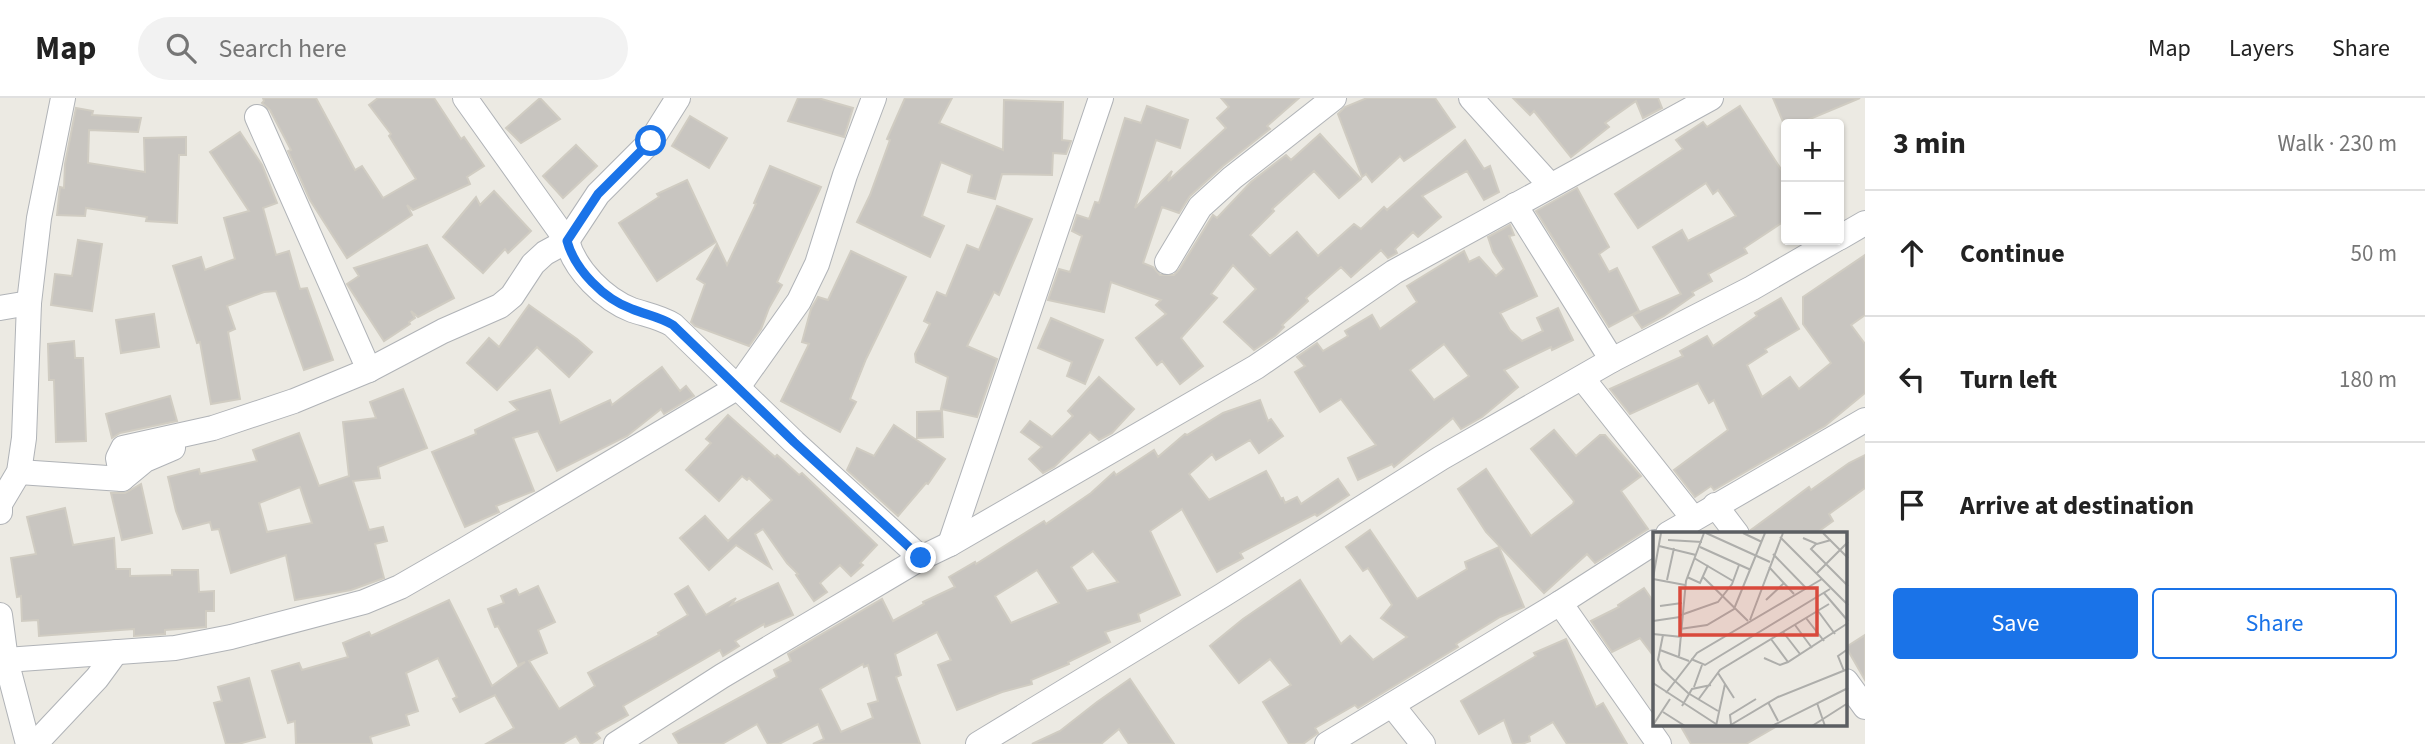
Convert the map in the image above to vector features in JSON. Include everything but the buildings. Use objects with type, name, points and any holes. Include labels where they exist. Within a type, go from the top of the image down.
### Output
[{"type":"street","points":[[0,512],[0,504],[19,472],[24,438],[29,303],[39,218],[63,98]]},
{"type":"street","points":[[465,98],[567,241],[570,252],[597,289],[630,309],[662,318],[673,325],[921,558]]},
{"type":"street","points":[[19,472],[122,479],[118,458],[123,449],[213,428],[294,401],[369,370],[443,331],[500,306],[512,296],[545,253],[567,241],[598,194],[651,141],[678,98]]},
{"type":"street","points":[[6,660],[175,648],[231,637],[354,605],[400,587],[593,476],[738,387],[799,302],[817,264],[845,175],[874,98]]},
{"type":"street","points":[[950,544],[1101,98]]},
{"type":"street","points":[[1167,262],[1200,207],[1232,178],[1334,98]]},
{"type":"street","points":[[1471,98],[1550,185]]},
{"type":"street","points":[[616,744],[722,676],[921,558],[950,544],[1256,367],[1394,272],[1710,98]]},
{"type":"street","points":[[257,117],[369,370]]},
{"type":"street","points":[[1515,205],[1612,360]]},
{"type":"street","points":[[1844,235],[1865,223]]},
{"type":"street","points":[[982,743],[1223,596],[1441,458],[1612,360],[1752,288],[1827,245]]},
{"type":"street","points":[[0,308],[29,303]]},
{"type":"street","points":[[1583,379],[1693,518]]},
{"type":"street","points":[[1671,532],[1865,420]]},
{"type":"street","points":[[1715,505],[1735,532]]},
{"type":"street","points":[[1327,744],[1653,543]]},
{"type":"street","points":[[1560,603],[1659,744]]},
{"type":"street","points":[[0,615],[6,660],[28,744]]},
{"type":"street","points":[[35,744],[97,678],[116,652]]},
{"type":"street","points":[[1848,684],[1865,707]]},
{"type":"street","points":[[1392,705],[1423,744]]},
{"type":"route","points":[[651,141],[598,194],[567,241],[570,252],[597,289],[630,309],[662,318],[673,325],[794,442],[921,558]]}]
